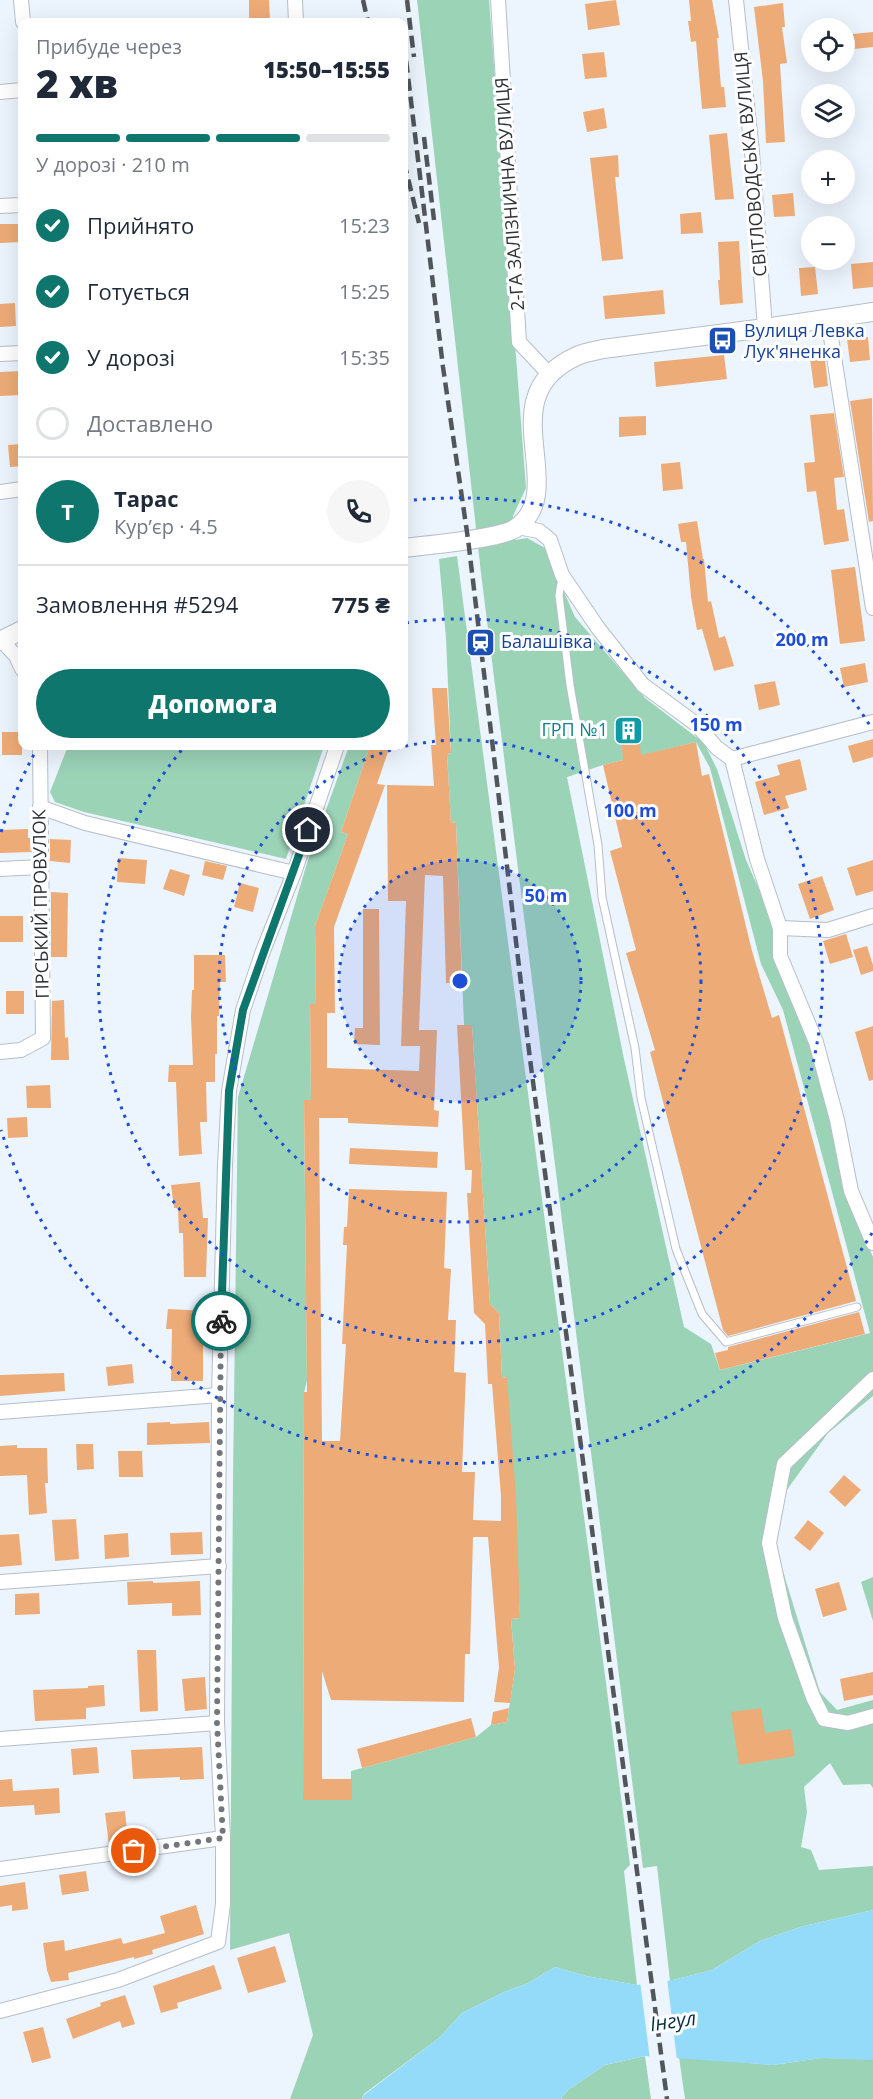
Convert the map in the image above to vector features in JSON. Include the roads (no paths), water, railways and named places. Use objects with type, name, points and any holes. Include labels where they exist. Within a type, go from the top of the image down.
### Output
[{"type":"street","points":[[21,0],[22,18]]},
{"type":"street","points":[[295,0],[296,18]]},
{"type":"street","name":"2-ГА ЗАЛІЗНИЧНА ВУЛИЦЯ","points":[[498,0],[519,342],[550,375]]},
{"type":"street","name":"СВІТЛОВОДСЬКА ВУЛИЦЯ","points":[[736,0],[752,152],[765,328]]},
{"type":"street","points":[[0,92],[18,90]]},
{"type":"street","points":[[0,206],[18,205]]},
{"type":"street","points":[[408,547],[494,536],[517,527],[532,509],[536,496],[532,411],[536,396],[550,375],[566,362],[603,348],[873,312]]},
{"type":"street","points":[[828,318],[873,608]]},
{"type":"street","points":[[0,354],[18,353]]},
{"type":"street","points":[[0,492],[18,490]]},
{"type":"street","points":[[517,527],[539,531],[550,540],[562,575],[598,628],[643,685],[696,724],[717,748],[732,759],[757,859],[780,928],[780,956],[816,1042],[837,1120],[851,1191],[873,1243]]},
{"type":"street","points":[[18,632],[1,641],[18,660]]},
{"type":"street","points":[[732,759],[873,722]]},
{"type":"street","name":"ГІРСЬКИЙ ПРОВУЛОК","points":[[0,1052],[21,1050],[43,1038],[40,750]]},
{"type":"street","points":[[0,2011],[118,1980],[218,1942],[223,1904],[223,1838],[217,1723],[219,1395],[229,1091],[243,1010],[263,951],[294,873],[336,750]]},
{"type":"street","points":[[40,807],[85,823],[294,873]]},
{"type":"street","points":[[0,869],[41,867]]},
{"type":"street","points":[[780,928],[828,930],[873,916]]},
{"type":"street","points":[[873,1379],[784,1464],[769,1543],[785,1618],[813,1697],[824,1719],[848,1722],[873,1716]]},
{"type":"street","points":[[0,1412],[219,1395]]},
{"type":"street","points":[[0,1582],[219,1566]]},
{"type":"street","points":[[0,1740],[217,1723]]},
{"type":"street","points":[[0,1869],[223,1838]]},
{"type":"lane","points":[[562,575],[559,595],[561,619],[598,845],[602,897],[635,1048],[641,1098],[676,1249],[693,1294],[702,1314],[726,1342],[857,1307]]},
{"type":"water","name":"Інгул","points":[[873,1910],[873,2060],[821,2058],[773,2065],[645,2056],[605,2065],[568,2090],[561,2099],[362,2099],[364,2095],[439,2038],[462,2013],[528,1983],[555,1967],[586,1976],[637,1985],[673,1980],[712,1970],[760,1941],[800,1927]]},
{"type":"railway","points":[[363,0],[367,18]]},
{"type":"railway","points":[[407,0],[414,57]]},
{"type":"railway","points":[[408,76],[443,367],[468,539],[530,1059],[667,2099]]},
{"type":"railway","points":[[424,137],[434,220]]},
{"type":"railway","points":[[408,178],[419,223]]},
{"type":"place","name":"Вулиця Левка Лук'яненка","points":[[723,341]]},
{"type":"place","name":"Балашівка","points":[[480,642]]},
{"type":"place","name":"ГРП №1","points":[[629,730]]}]
